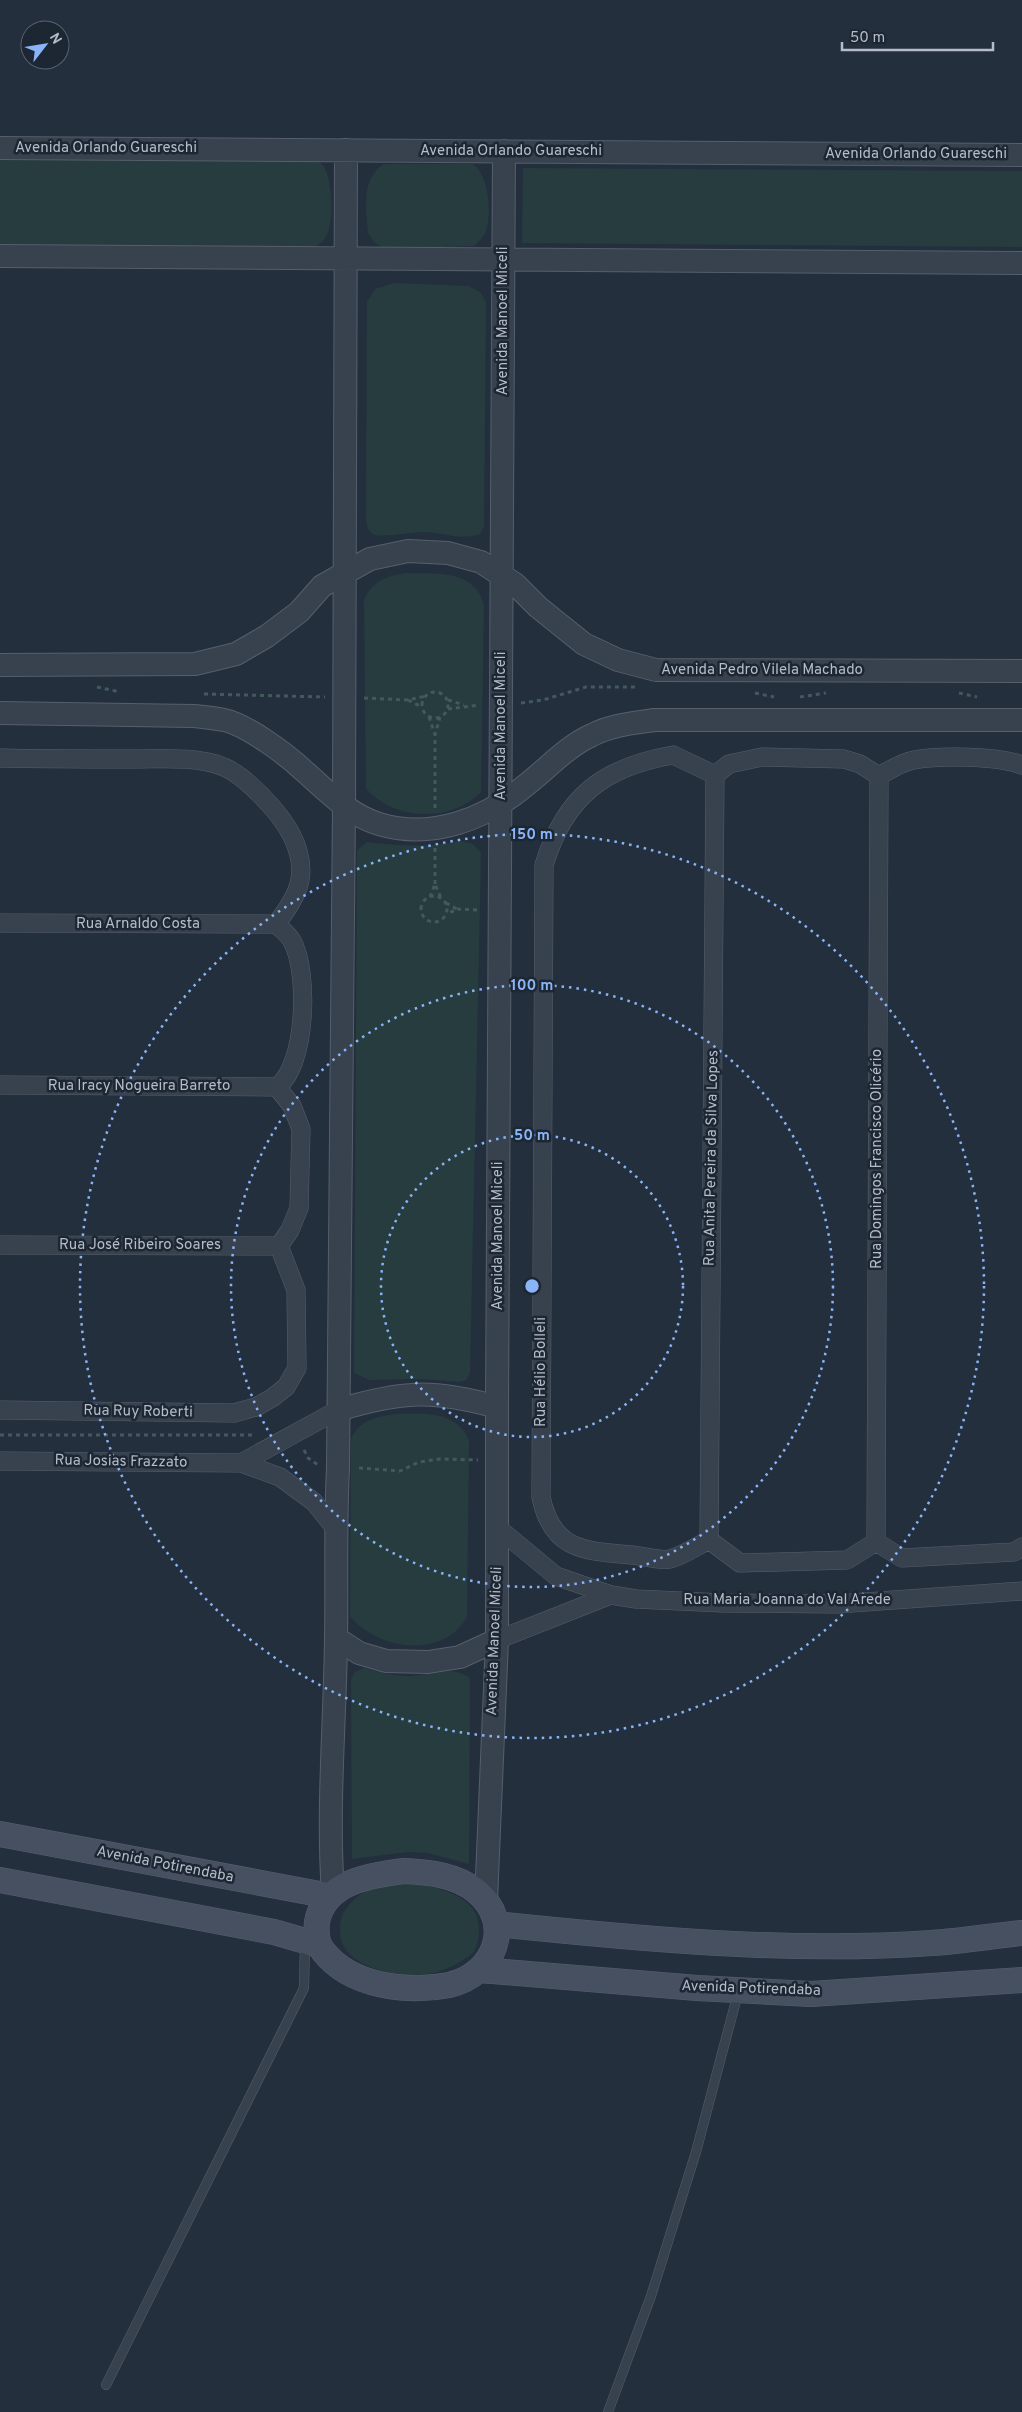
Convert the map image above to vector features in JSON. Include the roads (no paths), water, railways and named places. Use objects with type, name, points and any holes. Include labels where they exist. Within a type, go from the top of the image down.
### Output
[{"type":"main road","name":"Avenida Potirendaba","points":[[0,1834],[331,1895]]},
{"type":"main road","points":[[0,1880],[274,1932],[312,1942],[352,1974],[381,1984],[412,1987],[438,1986],[461,1981],[480,1970],[494,1949],[496,1924],[486,1901],[477,1892],[457,1880],[424,1872],[404,1871],[374,1875],[354,1881],[331,1895],[320,1912],[312,1942]]},
{"type":"main road","points":[[496,1924],[702,1943],[787,1945],[932,1943],[1022,1933]]},
{"type":"main road","name":"Avenida Potirendaba","points":[[480,1970],[811,1994],[1022,1980]]},
{"type":"street","name":"Avenida Orlando Guareschi","points":[[0,148],[1022,155]]},
{"type":"street","points":[[331,1895],[330,1831],[336,1638],[335,1528],[338,1468],[344,805],[346,150]]},
{"type":"street","name":"Avenida Manoel Miceli","points":[[486,1901],[497,1640],[504,151]]},
{"type":"street","points":[[0,256],[1022,263]]},
{"type":"street","name":"Avenida Pedro Vilela Machado","points":[[0,665],[195,664],[236,654],[267,636],[299,612],[322,586],[370,559],[408,551],[448,552],[481,562],[515,584],[538,607],[584,644],[618,660],[656,670],[1022,671]]},
{"type":"street","points":[[0,713],[194,716],[226,720],[275,746],[359,818],[381,825],[412,830],[453,825],[488,812],[526,786],[556,757],[592,735],[621,724],[654,720],[1022,720]]},
{"type":"street","name":"Rua Hélio Bolleli","points":[[708,1540],[669,1559],[591,1551],[574,1547],[559,1535],[545,1517],[541,1497],[544,865],[550,844],[562,820],[575,802],[596,782],[622,768],[673,755],[715,775]]},
{"type":"street","points":[[715,775],[729,764],[762,757],[844,759],[860,764],[879,776],[912,760],[930,758],[1006,759],[1022,764]]},
{"type":"street","points":[[0,758],[181,760],[202,762],[225,768],[245,781],[287,827],[300,851],[302,880],[294,902],[276,924],[292,940],[300,966],[302,1035],[296,1059],[286,1080],[278,1087],[292,1106],[301,1129],[299,1208],[290,1230],[279,1246]]},
{"type":"street","name":"Rua Anita Pereira da Silva Lopes","points":[[708,1540],[715,775]]},
{"type":"street","name":"Rua Domingos Francisco Olicério","points":[[876,1542],[879,776]]},
{"type":"street","name":"Rua Arnaldo Costa","points":[[0,923],[276,924]]},
{"type":"street","name":"Rua Iracy Nogueira Barreto","points":[[0,1085],[278,1087]]},
{"type":"street","name":"Rua José Ribeiro Soares","points":[[0,1245],[279,1246]]},
{"type":"street","name":"Rua Ruy Roberti","points":[[0,1410],[234,1412],[256,1407],[272,1398],[286,1387],[297,1368],[296,1290],[279,1246]]},
{"type":"street","points":[[338,1410],[380,1398],[419,1393],[459,1397],[497,1407]]},
{"type":"street","name":"Rua Josias Frazzato","points":[[241,1463],[338,1410]]},
{"type":"street","name":"Rua Josias Frazzato","points":[[0,1461],[241,1463],[280,1477],[314,1502],[335,1528]]},
{"type":"street","name":"Rua Maria Joanna do Val Arede","points":[[498,1528],[556,1576],[611,1595],[723,1604],[837,1604],[1022,1591]]},
{"type":"street","points":[[708,1540],[740,1562],[847,1560],[876,1542],[902,1558],[1014,1552],[1022,1546]]},
{"type":"street","name":"Rua Maria Joanna do Val Arede","points":[[497,1640],[611,1595]]},
{"type":"street","points":[[336,1638],[359,1653],[386,1661],[428,1662],[460,1657],[497,1640]]},
{"type":"lane","points":[[106,2385],[304,1988],[312,1942]]},
{"type":"lane","points":[[608,2412],[651,2296],[696,2152],[739,1990]]}]
